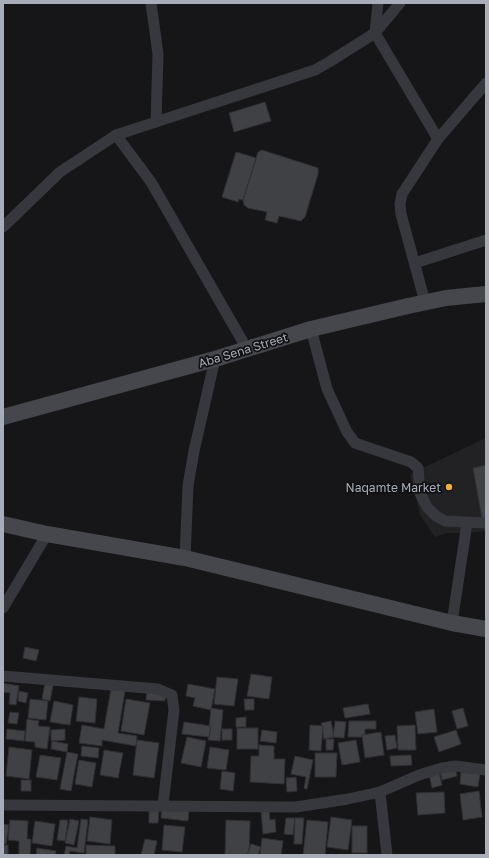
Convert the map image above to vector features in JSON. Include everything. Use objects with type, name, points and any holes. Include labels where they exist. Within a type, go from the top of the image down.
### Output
[{"type":"street","points":[[151,3],[158,54],[156,122]]},
{"type":"street","points":[[378,3],[375,33],[438,139]]},
{"type":"street","points":[[3,227],[60,172],[116,135],[315,70],[375,33],[400,3]]},
{"type":"street","points":[[425,302],[401,214],[400,204],[402,194],[438,139],[486,83]]},
{"type":"street","points":[[116,135],[151,182],[247,349]]},
{"type":"street","points":[[415,264],[486,240]]},
{"type":"street","name":"Aba Sena Street","points":[[3,417],[215,359],[311,329],[425,302],[486,294]]},
{"type":"street","points":[[311,329],[327,389],[347,432],[355,443],[411,462],[418,468],[420,494],[427,506],[436,516],[445,521],[486,523]]},
{"type":"street","points":[[185,558],[188,486],[194,451],[215,359]]},
{"type":"street","points":[[452,623],[467,523]]},
{"type":"street","points":[[3,524],[47,534],[185,558],[452,623],[486,629]]},
{"type":"street","points":[[3,608],[47,534]]},
{"type":"street","points":[[3,676],[158,689],[172,695],[174,710],[163,805]]},
{"type":"street","points":[[3,805],[163,805],[296,808],[380,792],[419,775],[442,768],[456,766],[486,770]]},
{"type":"street","points":[[380,792],[387,855]]},
{"type":"shaded area","name":"Naqamte Market","points":[[486,438],[486,531],[448,533],[435,537],[420,515],[410,474]]},
{"type":"building","points":[[265,102],[271,121],[234,132],[229,113]]},
{"type":"building","points":[[262,150],[318,168],[318,174],[305,217],[301,221],[279,216],[277,223],[265,220],[267,212],[248,208],[244,205],[243,200],[258,152]]},
{"type":"building","points":[[236,152],[256,158],[243,200],[239,199],[238,202],[222,197]]},
{"type":"building","points":[[486,465],[486,519],[482,519],[473,468]]},
{"type":"building","points":[[25,647],[39,650],[36,661],[23,658]]},
{"type":"building","points":[[251,674],[272,677],[269,699],[247,696]]},
{"type":"building","points":[[217,677],[238,679],[234,706],[214,704]]},
{"type":"building","points":[[3,683],[19,686],[16,705],[9,704],[10,693],[3,692]]},
{"type":"building","points":[[45,683],[53,685],[50,701],[42,699]]},
{"type":"building","points":[[188,684],[215,689],[211,710],[193,706],[195,698],[186,696]]},
{"type":"building","points":[[111,689],[125,691],[118,733],[137,736],[136,746],[102,740],[102,746],[79,743],[82,725],[104,729]]},
{"type":"building","points":[[147,690],[166,691],[165,701],[146,700]]},
{"type":"building","points":[[19,691],[28,693],[26,703],[18,701]]},
{"type":"building","points":[[79,697],[97,699],[95,723],[76,721]]},
{"type":"building","points":[[30,699],[48,701],[46,720],[28,718]]},
{"type":"building","points":[[126,699],[150,703],[144,735],[121,731]]},
{"type":"building","points":[[244,699],[254,699],[254,710],[245,710]]},
{"type":"building","points":[[54,701],[73,705],[70,725],[50,722]]},
{"type":"building","points":[[368,704],[370,714],[345,718],[343,708]]},
{"type":"building","points":[[211,708],[223,710],[220,741],[208,740]]},
{"type":"building","points":[[463,708],[468,726],[457,729],[452,711]]},
{"type":"building","points":[[434,709],[437,732],[418,734],[415,712]]},
{"type":"building","points":[[10,712],[19,713],[17,724],[8,723]]},
{"type":"building","points":[[246,717],[246,727],[236,727],[236,718]]},
{"type":"building","points":[[27,719],[39,721],[38,726],[50,727],[47,749],[35,747],[35,742],[25,741]]},
{"type":"building","points":[[331,721],[334,737],[324,739],[321,723]]},
{"type":"building","points":[[335,721],[346,722],[344,738],[333,737]]},
{"type":"building","points":[[349,721],[376,721],[376,729],[365,729],[365,737],[348,737]]},
{"type":"building","points":[[184,722],[211,726],[209,737],[182,734]]},
{"type":"building","points":[[310,725],[323,726],[321,751],[309,750]]},
{"type":"building","points":[[415,725],[416,750],[398,750],[397,726]]},
{"type":"building","points":[[237,728],[258,728],[258,749],[237,749]]},
{"type":"building","points":[[7,729],[25,731],[24,741],[6,739]]},
{"type":"building","points":[[65,729],[65,740],[51,741],[51,730]]},
{"type":"building","points":[[222,729],[232,729],[232,740],[222,740]]},
{"type":"building","points":[[262,730],[277,732],[276,743],[260,741]]},
{"type":"building","points":[[456,730],[461,744],[439,752],[434,737]]},
{"type":"building","points":[[381,732],[384,755],[365,758],[362,735]]},
{"type":"building","points":[[395,735],[397,748],[387,750],[385,736]]},
{"type":"building","points":[[187,737],[206,741],[201,767],[181,763]]},
{"type":"building","points":[[326,739],[334,739],[333,750],[326,750]]},
{"type":"building","points":[[137,740],[159,743],[154,778],[133,775]]},
{"type":"building","points":[[356,740],[360,762],[342,765],[338,743]]},
{"type":"building","points":[[52,741],[68,744],[67,752],[51,749]]},
{"type":"building","points":[[259,745],[274,746],[274,759],[285,759],[284,784],[250,782],[251,756],[259,756]]},
{"type":"building","points":[[82,746],[99,748],[98,758],[81,756]]},
{"type":"building","points":[[9,747],[32,750],[29,779],[6,776]]},
{"type":"building","points":[[210,747],[229,750],[226,770],[207,768]]},
{"type":"building","points":[[104,750],[123,753],[118,778],[100,775]]},
{"type":"building","points":[[67,752],[78,754],[71,791],[60,789]]},
{"type":"building","points":[[315,753],[337,753],[336,777],[315,777]]},
{"type":"building","points":[[40,755],[61,758],[57,780],[36,777]]},
{"type":"building","points":[[411,755],[412,765],[391,766],[390,756]]},
{"type":"building","points":[[295,756],[313,760],[307,789],[304,788],[306,777],[291,774]]},
{"type":"building","points":[[79,760],[96,763],[92,787],[75,784]]},
{"type":"building","points":[[455,768],[457,776],[442,780],[440,772]]},
{"type":"building","points":[[222,771],[235,773],[233,791],[220,789]]},
{"type":"building","points":[[439,772],[442,785],[432,788],[429,774]]},
{"type":"building","points":[[461,772],[480,774],[478,787],[460,784]]},
{"type":"building","points":[[296,777],[297,791],[287,792],[286,778]]},
{"type":"building","points":[[21,780],[31,780],[31,791],[21,791]]},
{"type":"building","points":[[479,791],[482,817],[463,820],[460,794]]},
{"type":"building","points":[[444,792],[445,813],[418,815],[416,793]]},
{"type":"building","points":[[162,806],[189,809],[188,821],[161,818]]},
{"type":"building","points":[[149,809],[159,810],[158,823],[149,823]]},
{"type":"building","points":[[261,811],[269,811],[270,820],[275,819],[276,832],[263,834]]},
{"type":"building","points":[[90,817],[112,820],[110,844],[87,841]]},
{"type":"building","points":[[331,817],[352,820],[348,850],[327,847]]},
{"type":"building","points":[[286,818],[295,818],[293,835],[284,834]]},
{"type":"building","points":[[295,818],[304,818],[302,844],[294,844]]},
{"type":"building","points":[[70,819],[79,821],[74,845],[65,843]]},
{"type":"building","points":[[81,819],[88,820],[84,853],[70,851],[69,855],[64,855],[66,846],[77,848]]},
{"type":"building","points":[[10,820],[28,821],[27,839],[31,839],[30,855],[19,855],[19,841],[8,840]]},
{"type":"building","points":[[60,820],[68,820],[65,841],[57,840]]},
{"type":"building","points":[[226,820],[250,821],[249,855],[225,855]]},
{"type":"building","points":[[307,820],[328,822],[325,855],[303,855]]},
{"type":"building","points":[[35,821],[55,824],[52,846],[32,843]]},
{"type":"building","points":[[3,824],[9,825],[6,844],[3,844]]},
{"type":"building","points":[[164,825],[185,827],[182,852],[162,850]]},
{"type":"building","points":[[352,826],[367,826],[367,853],[352,853]]},
{"type":"building","points":[[262,838],[283,841],[281,855],[260,855]]},
{"type":"building","points":[[145,839],[157,841],[154,855],[141,855]]},
{"type":"building","points":[[251,844],[261,847],[258,855],[247,855]]},
{"type":"building","points":[[3,845],[8,845],[8,855],[3,855]]},
{"type":"building","points":[[86,845],[115,846],[115,855],[86,855]]},
{"type":"building","points":[[37,848],[56,851],[55,855],[36,855]]},
{"type":"place","name":"Naqamte Market","points":[[449,487]]}]
